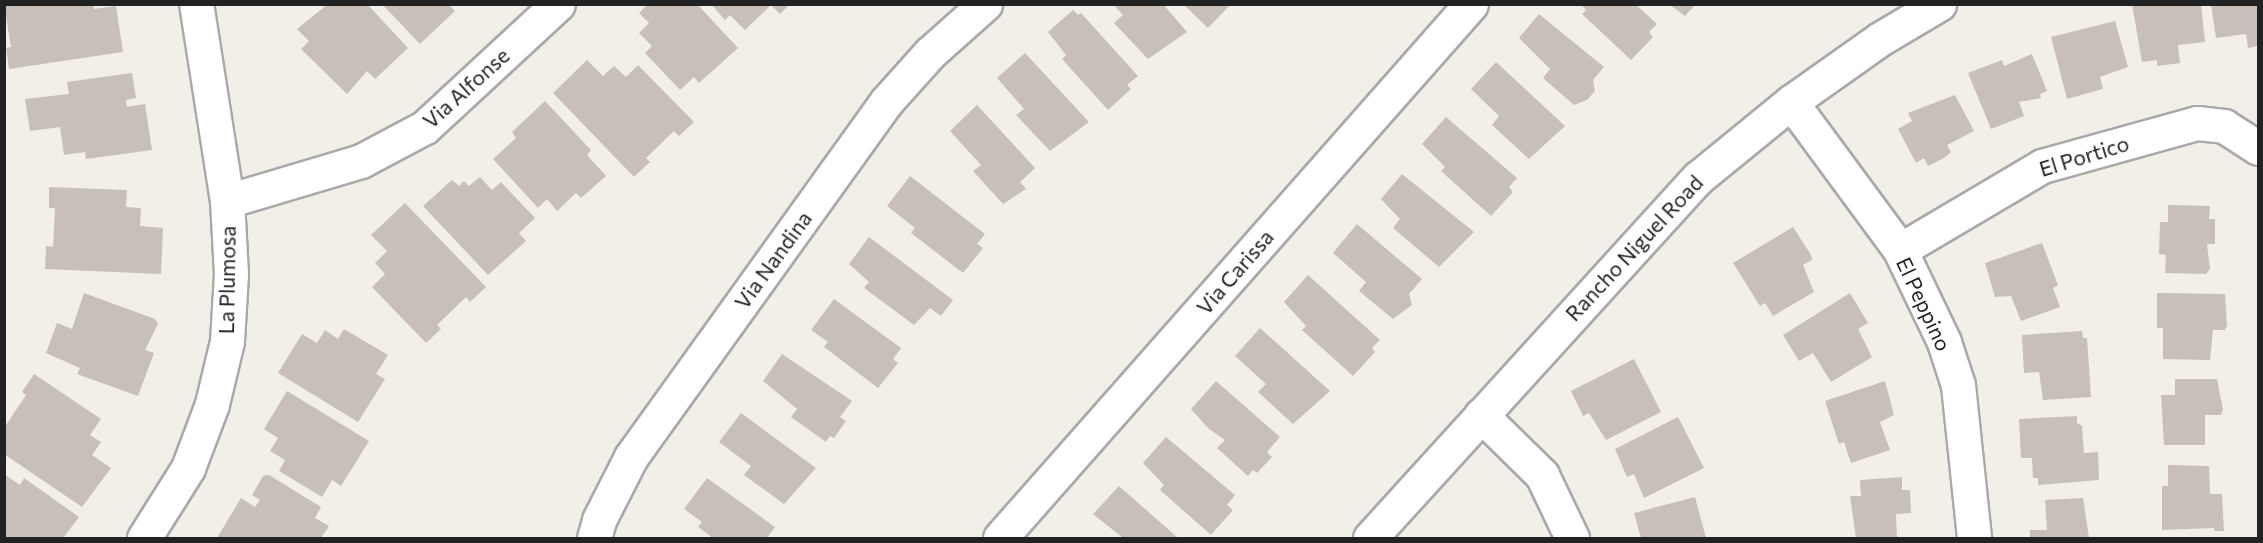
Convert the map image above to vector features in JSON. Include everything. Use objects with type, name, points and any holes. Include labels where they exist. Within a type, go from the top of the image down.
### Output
[{"type":"street","name":"La Plumosa","points":[[144,538],[188,468],[212,404],[226,341],[231,274],[226,201],[196,4]]},
{"type":"street","name":"Via Alfonse","points":[[226,201],[361,161],[425,127],[558,4]]},
{"type":"street","name":"Via Nandina","points":[[594,538],[599,519],[631,456],[886,102],[930,53],[985,4]]},
{"type":"street","name":"Via Carissa","points":[[1000,538],[1471,4]]},
{"type":"street","name":"Rancho Niguel Road","points":[[1370,538],[1699,177],[1791,102],[1880,39],[1939,4]]},
{"type":"street","name":"El Peppino","points":[[1791,102],[1900,250],[1944,342],[1958,385],[1974,538]]},
{"type":"street","name":"El Portico","points":[[1900,250],[2042,166],[2197,123],[2224,126],[2254,143]]},
{"type":"street","points":[[1481,416],[1542,475],[1572,538]]},
{"type":"building","points":[[4,4],[93,4],[94,9],[116,6],[123,52],[9,69],[6,48],[11,47]]},
{"type":"building","points":[[328,4],[367,4],[408,48],[375,79],[367,71],[347,94],[301,49],[309,41],[297,29]]},
{"type":"building","points":[[382,4],[448,4],[455,11],[420,44]]},
{"type":"building","points":[[648,4],[697,4],[738,48],[699,83],[694,77],[680,90],[645,53],[652,46],[639,33],[649,23],[639,13]]},
{"type":"building","points":[[711,4],[790,4],[780,14],[771,5],[745,30],[730,15],[725,20]]},
{"type":"building","points":[[1113,4],[1163,4],[1187,32],[1148,59],[1114,23],[1123,15]]},
{"type":"building","points":[[1183,4],[1231,4],[1208,28]]},
{"type":"building","points":[[1580,4],[1635,4],[1657,24],[1649,32],[1653,37],[1631,60],[1582,14],[1586,10]]},
{"type":"building","points":[[1669,4],[1696,4],[1685,16]]},
{"type":"building","points":[[2132,4],[2201,4],[2205,42],[2178,45],[2180,63],[2157,66],[2157,60],[2142,62]]},
{"type":"building","points":[[2211,4],[2258,4],[2258,46],[2248,48],[2246,34],[2216,38]]},
{"type":"building","points":[[1073,10],[1078,15],[1081,13],[1138,76],[1127,85],[1131,89],[1108,110],[1062,59],[1066,55],[1048,32]]},
{"type":"building","points":[[1539,14],[1604,67],[1593,80],[1595,91],[1587,100],[1574,105],[1543,78],[1550,69],[1519,38]]},
{"type":"building","points":[[2115,21],[2128,67],[2100,77],[2103,89],[2067,99],[2051,37]]},
{"type":"building","points":[[1025,53],[1089,122],[1050,151],[1016,115],[1024,109],[997,78]]},
{"type":"building","points":[[2032,54],[2047,91],[2040,94],[2041,98],[2019,102],[2024,116],[1991,129],[1968,73],[2002,60],[2004,66]]},
{"type":"building","points":[[587,60],[603,76],[614,66],[626,77],[638,65],[694,122],[679,136],[674,131],[646,158],[650,162],[634,177],[553,93]]},
{"type":"building","points":[[1496,62],[1565,126],[1529,159],[1492,125],[1499,116],[1471,89]]},
{"type":"building","points":[[132,73],[136,98],[126,100],[127,107],[145,104],[152,150],[86,159],[85,152],[64,155],[60,127],[30,131],[25,99],[69,94],[67,82]]},
{"type":"building","points":[[1955,95],[1974,131],[1947,145],[1951,152],[1944,158],[1928,166],[1924,158],[1916,163],[1898,129],[1912,121],[1908,113]]},
{"type":"building","points":[[545,101],[591,150],[587,155],[606,176],[581,198],[576,193],[557,211],[547,199],[538,208],[493,159],[516,138],[512,132]]},
{"type":"building","points":[[977,105],[1035,168],[1020,182],[1026,189],[1003,204],[973,171],[981,165],[950,131]]},
{"type":"building","points":[[1446,117],[1517,178],[1509,187],[1513,192],[1491,216],[1441,171],[1445,167],[1422,144]]},
{"type":"building","points":[[1402,174],[1474,232],[1439,267],[1393,228],[1400,219],[1381,199]]},
{"type":"building","points":[[910,176],[985,234],[977,244],[983,248],[963,273],[911,233],[915,228],[887,206]]},
{"type":"building","points":[[480,177],[492,190],[501,182],[535,218],[519,233],[526,241],[488,275],[423,206],[452,180],[459,186],[464,181],[469,186]]},
{"type":"building","points":[[49,187],[127,190],[126,207],[141,208],[140,226],[163,228],[161,274],[45,269],[46,246],[53,247],[55,208],[49,208]]},
{"type":"building","points":[[405,203],[486,287],[470,302],[466,297],[437,325],[441,329],[426,343],[372,287],[385,274],[375,263],[387,251],[371,235]]},
{"type":"building","points":[[2168,205],[2210,206],[2209,219],[2215,219],[2215,244],[2207,244],[2210,269],[2206,274],[2165,273],[2166,255],[2159,254],[2160,222],[2168,222]]},
{"type":"building","points":[[1357,224],[1422,279],[1409,294],[1412,305],[1393,319],[1359,291],[1366,282],[1333,253]]},
{"type":"building","points":[[1793,227],[1811,255],[1812,260],[1803,265],[1814,292],[1773,316],[1765,303],[1760,306],[1733,263]]},
{"type":"building","points":[[869,237],[953,300],[941,316],[930,308],[914,325],[864,288],[869,282],[849,264]]},
{"type":"building","points":[[2042,243],[2058,285],[2053,288],[2060,307],[2021,321],[2011,296],[1995,297],[1985,263]]},
{"type":"building","points":[[1308,275],[1380,340],[1372,348],[1375,352],[1353,376],[1302,330],[1306,326],[1284,302]]},
{"type":"building","points":[[84,293],[155,319],[158,324],[145,350],[154,353],[138,396],[77,374],[80,368],[46,353],[57,323],[72,329]]},
{"type":"building","points":[[1850,293],[1868,323],[1858,329],[1872,357],[1831,382],[1813,353],[1799,361],[1783,335]]},
{"type":"building","points":[[2157,293],[2225,294],[2227,325],[2225,330],[2213,330],[2210,360],[2163,359],[2163,328],[2157,328]]},
{"type":"building","points":[[834,299],[901,348],[893,359],[898,363],[878,388],[824,347],[828,342],[811,330]]},
{"type":"building","points":[[1260,328],[1330,391],[1293,424],[1258,392],[1266,384],[1235,356]]},
{"type":"building","points":[[344,329],[388,355],[376,374],[385,379],[358,422],[278,373],[302,334],[317,343],[325,330],[338,339]]},
{"type":"building","points":[[2082,331],[2083,338],[2087,338],[2091,397],[2043,400],[2039,372],[2024,373],[2022,335]]},
{"type":"building","points":[[782,354],[852,401],[840,417],[846,421],[834,438],[830,436],[826,442],[791,417],[797,409],[763,381]]},
{"type":"building","points":[[1634,359],[1661,412],[1606,440],[1589,413],[1583,416],[1571,391]]},
{"type":"building","points":[[34,374],[101,419],[90,435],[101,442],[92,455],[111,468],[82,507],[4,454],[4,428],[26,395],[22,392]]},
{"type":"building","points":[[2175,379],[2217,379],[2223,410],[2221,415],[2205,415],[2205,445],[2164,445],[2161,395],[2175,395]]},
{"type":"building","points":[[1216,381],[1280,437],[1267,452],[1272,457],[1257,473],[1253,470],[1248,476],[1217,448],[1225,440],[1209,429],[1191,409]]},
{"type":"building","points":[[1885,381],[1894,415],[1880,422],[1890,450],[1851,463],[1844,442],[1839,444],[1825,401]]},
{"type":"building","points":[[287,391],[369,441],[341,486],[332,480],[322,497],[279,471],[285,460],[270,451],[278,438],[264,429]]},
{"type":"building","points":[[741,413],[816,468],[784,504],[744,475],[751,466],[719,442]]},
{"type":"building","points":[[2077,416],[2077,423],[2082,426],[2084,453],[2098,452],[2099,480],[2038,485],[2038,478],[2033,478],[2032,458],[2021,458],[2019,419]]},
{"type":"building","points":[[1678,417],[1704,468],[1644,498],[1634,474],[1627,477],[1615,449]]},
{"type":"building","points":[[1166,437],[1235,495],[1227,505],[1233,510],[1211,535],[1160,490],[1164,485],[1143,463]]},
{"type":"building","points":[[2168,465],[2209,466],[2210,494],[2222,494],[2224,531],[2214,531],[2214,528],[2162,530],[2162,486],[2168,486]]},
{"type":"building","points":[[4,474],[20,485],[24,478],[79,517],[63,538],[4,538]]},
{"type":"building","points":[[269,475],[321,507],[315,518],[329,526],[321,538],[217,538],[241,498],[255,507],[260,500],[252,495],[263,476]]},
{"type":"building","points":[[1902,477],[1902,490],[1910,490],[1911,513],[1896,514],[1897,538],[1856,538],[1850,496],[1861,496],[1860,480]]},
{"type":"building","points":[[707,478],[775,527],[767,538],[713,538],[698,527],[702,522],[684,509]]},
{"type":"building","points":[[1119,486],[1178,538],[1123,538],[1093,514]]},
{"type":"building","points":[[1695,497],[1706,538],[1641,538],[1634,513]]},
{"type":"building","points":[[2083,498],[2089,538],[2030,538],[2030,530],[2047,530],[2045,500]]}]
